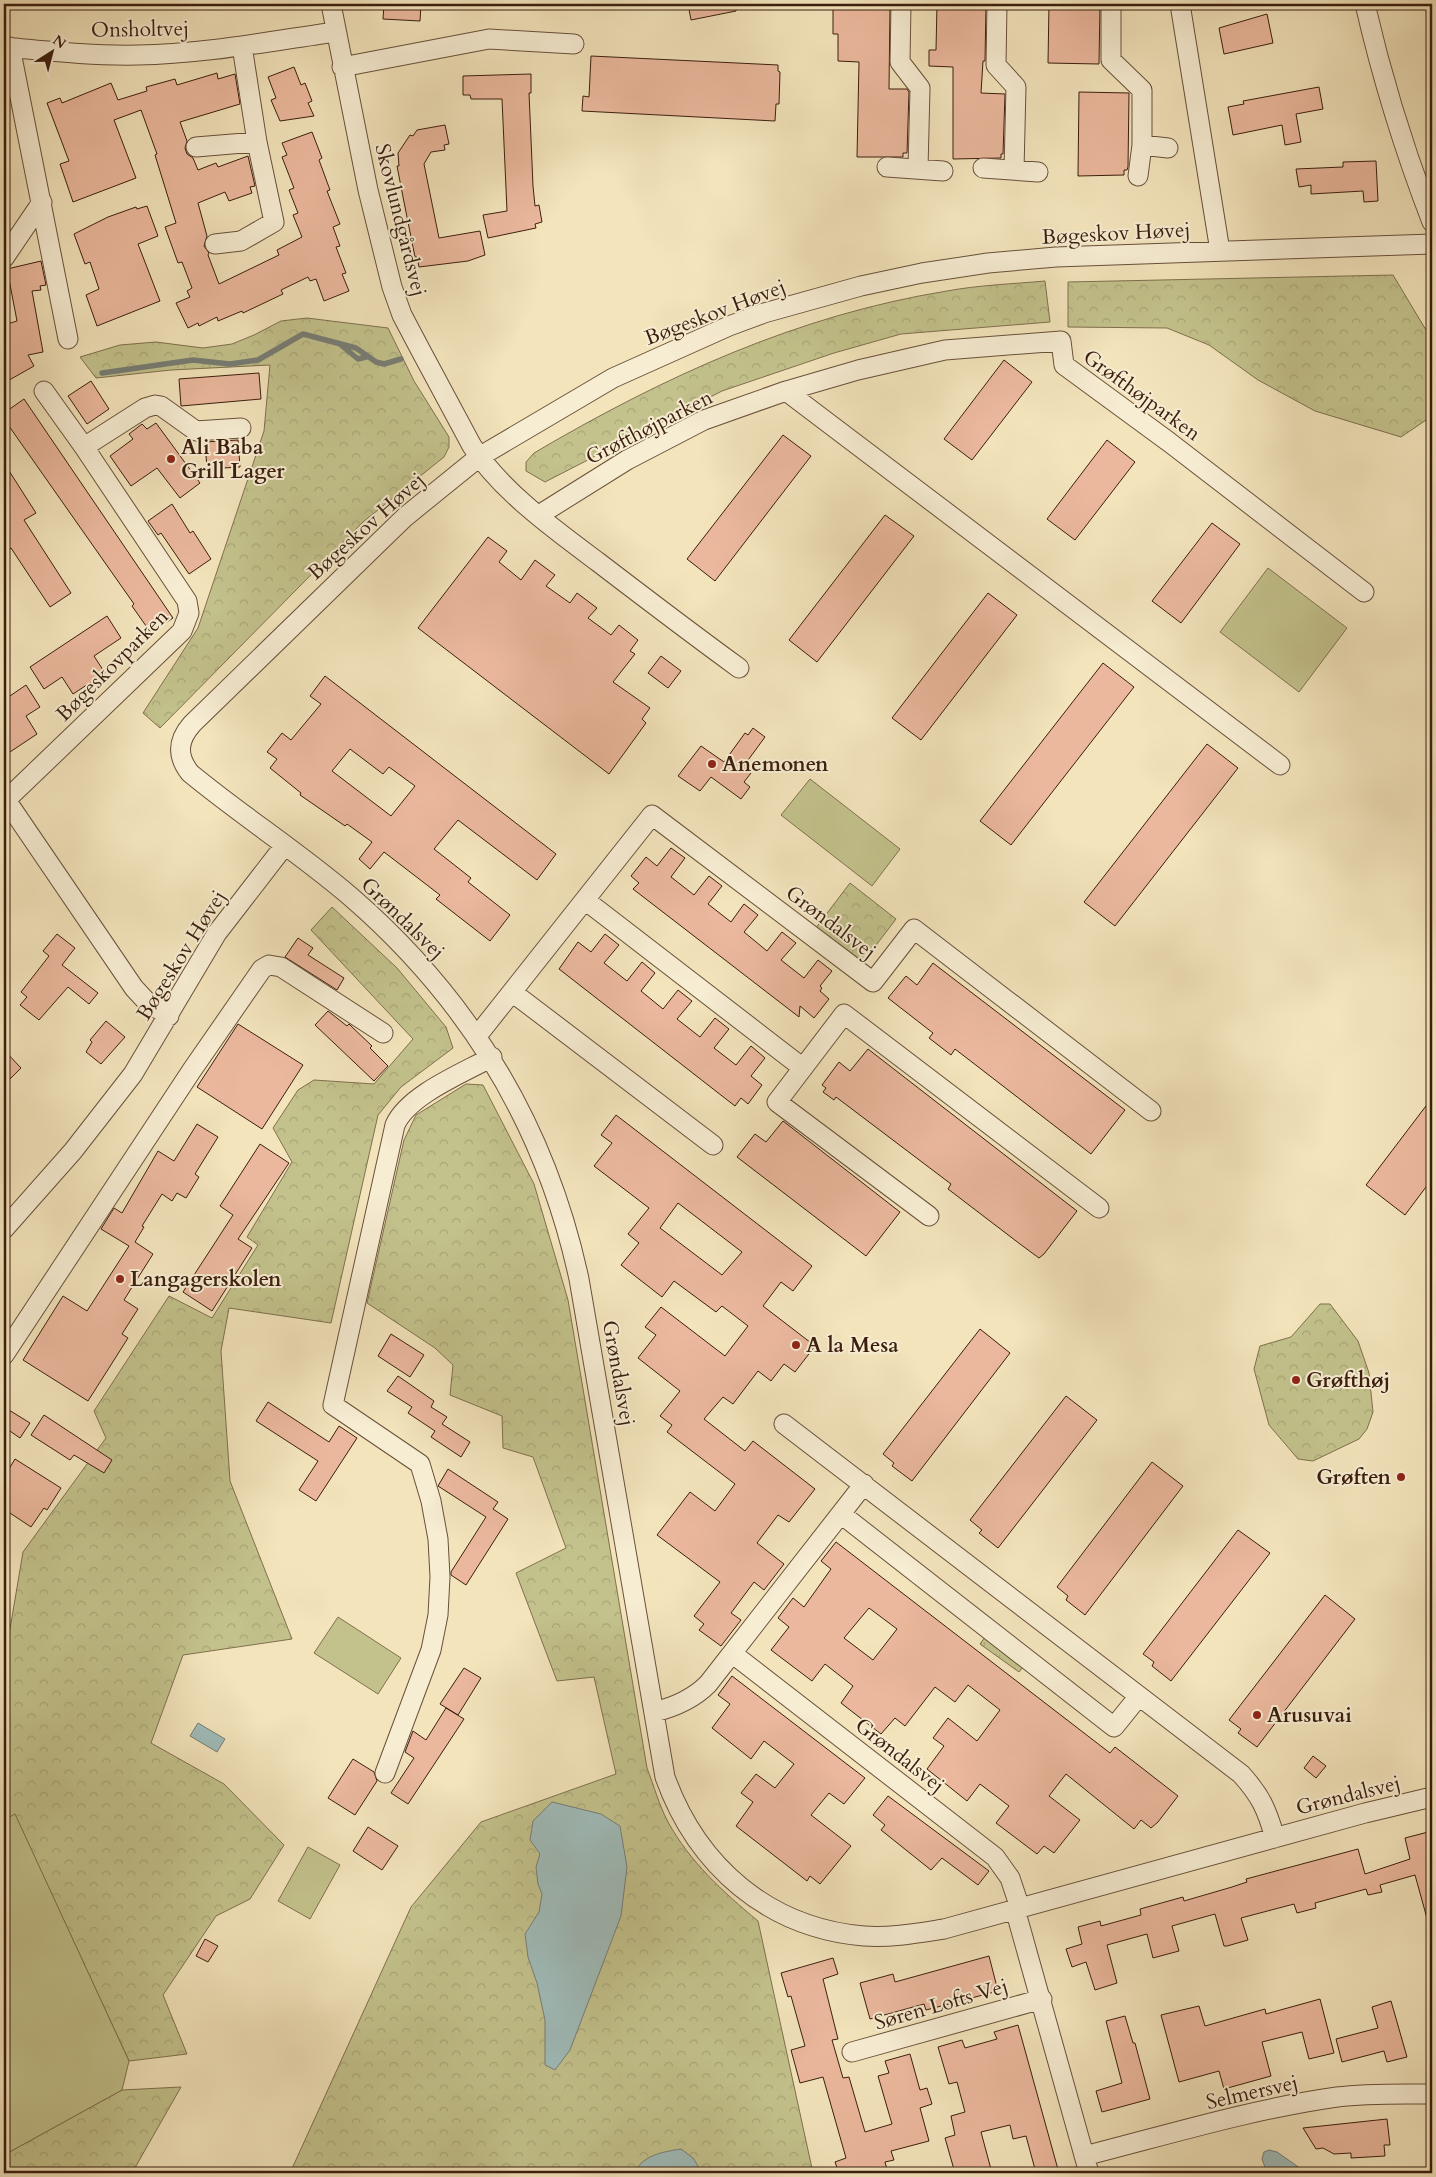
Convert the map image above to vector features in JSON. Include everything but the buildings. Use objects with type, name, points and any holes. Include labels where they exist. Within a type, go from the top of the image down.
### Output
[{"type":"street","name":"Skovlundgårdsvej","points":[[331,4],[342,67],[370,200],[392,287],[421,352],[479,457]]},
{"type":"street","points":[[901,4],[900,62],[920,88],[918,169]]},
{"type":"street","points":[[997,4],[996,65],[1016,87],[1014,170]]},
{"type":"street","points":[[1111,4],[1111,60],[1142,90],[1142,145],[1138,176]]},
{"type":"street","name":"Bøgeskov Høvej","points":[[1180,4],[1220,251]]},
{"type":"street","points":[[1365,4],[1402,138],[1432,222]]},
{"type":"street","name":"Onsholtvej","points":[[5,46],[106,55],[139,55],[242,46],[336,32]]},
{"type":"street","points":[[342,67],[489,39],[574,44]]},
{"type":"street","points":[[5,46],[42,202],[68,339]]},
{"type":"street","points":[[215,244],[241,241],[274,222],[257,142],[242,46]]},
{"type":"street","points":[[196,147],[257,142]]},
{"type":"street","points":[[1142,145],[1168,148]]},
{"type":"street","points":[[887,167],[943,171]]},
{"type":"street","points":[[983,168],[1038,172]]},
{"type":"street","points":[[4,258],[42,202]]},
{"type":"street","name":"Bøgeskov Høvej","points":[[4,1228],[73,1151],[127,1082],[169,1016],[217,933],[285,845],[190,773],[182,760],[181,740],[192,724],[369,551],[405,518],[479,457],[613,378],[729,326],[808,300],[913,275],[988,263],[1056,257],[1432,244]]},
{"type":"street","name":"Grøfthøjparken","points":[[539,515],[627,460],[704,420],[786,391],[858,370],[945,350],[1061,341],[1064,365],[1170,442],[1364,592]]},
{"type":"street","name":"Bøgeskovparken","points":[[44,391],[84,447],[187,601],[189,613],[182,632],[5,801],[134,988],[147,1002],[169,1016]]},
{"type":"street","points":[[786,391],[1280,765]]},
{"type":"street","points":[[84,447],[155,404],[166,409],[196,431],[241,428]]},
{"type":"street","points":[[479,457],[516,496],[568,540],[738,668]]},
{"type":"street","name":"Grøndalsvej","points":[[477,1036],[652,815],[873,982],[914,929],[1151,1111]]},
{"type":"street","name":"Grøndalsvej","points":[[285,845],[350,896],[406,948],[432,977],[492,1057],[530,1128],[546,1167],[572,1244],[587,1318],[665,1777],[680,1816],[703,1850],[732,1880],[772,1909],[819,1927],[864,1936],[882,1936],[944,1929],[1432,1797]]},
{"type":"street","points":[[585,900],[803,1068]]},
{"type":"street","points":[[4,1355],[176,1094],[262,969],[273,965],[281,967],[383,1034]]},
{"type":"street","points":[[512,992],[713,1145]]},
{"type":"street","points":[[929,1216],[777,1102],[844,1014],[1099,1208]]},
{"type":"street","points":[[385,1773],[431,1650],[438,1615],[440,1577],[438,1539],[431,1501],[420,1464],[333,1405],[395,1125],[399,1116],[412,1102],[492,1057]]},
{"type":"street","name":"Grøndalsvej","points":[[784,1424],[1241,1774],[1253,1787],[1267,1808],[1275,1838]]},
{"type":"street","points":[[654,1712],[698,1695],[733,1654],[864,1484]]},
{"type":"street","points":[[841,1514],[1114,1727],[1139,1696]]},
{"type":"street","name":"Grøndalsvej","points":[[733,1654],[995,1857],[1010,1878],[1018,1908]]},
{"type":"street","name":"Søren Lofts Vej","points":[[1018,1908],[1087,2165]]},
{"type":"street","name":"Søren Lofts Vej","points":[[852,2052],[1042,1999]]},
{"type":"street","name":"Selmersvej","points":[[1087,2165],[1286,2106],[1339,2097],[1432,2094]]},
{"type":"green space","points":[[1424,4],[1432,4],[1432,31]]},
{"type":"green space","points":[[1393,275],[1432,340],[1432,408],[1429,418],[1401,437],[1315,411],[1258,380],[1209,345],[1167,328],[1068,327],[1068,282]]},
{"type":"green space","points":[[1045,281],[1050,322],[901,334],[834,353],[722,391],[545,482],[526,471],[526,462],[534,453],[632,399],[733,352],[838,316],[892,302],[959,289]]},
{"type":"green space","points":[[307,318],[388,328],[414,381],[449,437],[449,447],[444,457],[363,522],[160,728],[143,713],[198,628],[264,431],[270,365],[171,370],[96,378],[80,357],[120,345],[156,342],[203,348],[232,344],[281,321]]},
{"type":"green space","points":[[1268,568],[1347,628],[1299,692],[1220,632]]},
{"type":"green space","points":[[810,779],[900,849],[872,886],[781,815]]},
{"type":"green space","points":[[850,883],[896,919],[861,965],[815,929]]},
{"type":"green space","points":[[332,907],[397,968],[446,1027],[453,1048],[401,1087],[378,1115],[331,1323],[229,1308],[221,1351],[230,1481],[292,1639],[183,1655],[151,1743],[224,1784],[284,1845],[250,1899],[216,1916],[163,1995],[187,2054],[129,2061],[15,1815],[4,1820],[4,1634],[10,1629],[23,1552],[106,1438],[94,1411],[169,1296],[212,1318],[258,1245],[247,1237],[292,1162],[273,1128],[298,1090],[314,1080],[374,1084],[413,1039],[311,930]]},
{"type":"green space","points":[[466,1084],[483,1085],[534,1184],[568,1300],[647,1768],[665,1816],[686,1850],[708,1876],[758,1921],[813,2173],[290,2173],[411,1907],[481,1822],[616,1774],[594,1677],[557,1681],[516,1573],[566,1548],[533,1457],[503,1448],[502,1416],[450,1395],[453,1365],[435,1348],[367,1303],[404,1140],[416,1115]]},
{"type":"green space","points":[[1320,1304],[1330,1304],[1358,1341],[1369,1373],[1373,1412],[1367,1429],[1359,1439],[1313,1461],[1298,1459],[1269,1425],[1254,1369],[1260,1346],[1291,1337]]},
{"type":"green space","points":[[338,1617],[401,1658],[378,1694],[314,1653]]},
{"type":"green space","points":[[988,1633],[1027,1662],[1019,1672],[980,1644]]},
{"type":"green space","points":[[15,1814],[129,2061],[122,2090],[4,2155],[4,1820]]},
{"type":"green space","points":[[308,1847],[340,1865],[310,1919],[278,1901]]},
{"type":"green space","points":[[181,2087],[132,2173],[4,2173],[4,2155],[122,2090]]},
{"type":"water","points":[[198,1723],[225,1739],[217,1752],[190,1736]]},
{"type":"water","points":[[552,1802],[601,1814],[620,1826],[627,1867],[621,1916],[570,2050],[555,2070],[545,2065],[545,2020],[537,1983],[528,1957],[525,1934],[539,1912],[542,1894],[538,1884],[536,1867],[540,1854],[530,1840],[533,1821]]},
{"type":"water","points":[[681,2149],[693,2158],[698,2166],[696,2173],[634,2173],[642,2162],[648,2158],[660,2153]]},
{"type":"water","points":[[1269,2150],[1277,2152],[1307,2173],[1267,2173],[1262,2159],[1264,2152]]},
{"type":"waterway","points":[[102,373],[193,360],[230,364],[258,360],[303,334],[356,348],[376,362],[384,364],[401,359]]},
{"type":"waterway","points":[[341,345],[358,359],[366,357]]},
{"type":"place","name":"Ali Baba Grill Lager","points":[[171,459]]},
{"type":"place","name":"Anemonen","points":[[712,764]]},
{"type":"place","name":"Langagerskolen","points":[[120,1279]]},
{"type":"place","name":"A la Mesa","points":[[796,1345]]},
{"type":"place","name":"Grøfthøj","points":[[1296,1380]]},
{"type":"place","name":"Grøften","points":[[1401,1477]]},
{"type":"place","name":"Arusuvai","points":[[1257,1715]]}]
